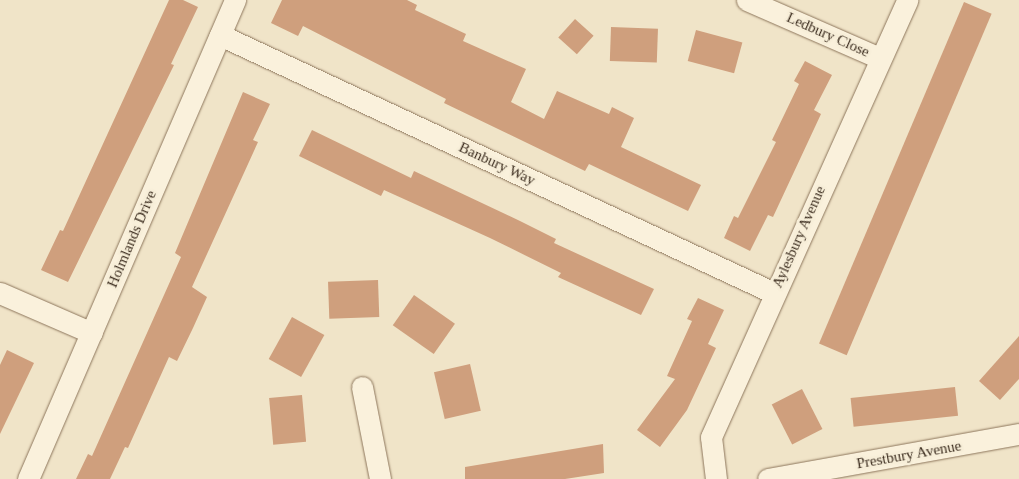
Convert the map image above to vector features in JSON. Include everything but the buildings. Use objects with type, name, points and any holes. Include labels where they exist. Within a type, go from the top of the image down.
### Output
[{"type":"street","name":"Holmlands Drive","points":[[28,479],[235,0]]},
{"type":"street","name":"Ledbury Close","points":[[747,0],[880,58]]},
{"type":"street","name":"Aylesbury Avenue","points":[[716,479],[711,437],[907,0]]},
{"type":"street","name":"Banbury Way","points":[[220,35],[774,293]]},
{"type":"street","points":[[0,293],[92,333]]},
{"type":"street","points":[[362,387],[380,479]]},
{"type":"street","name":"Prestbury Avenue","points":[[768,479],[1019,434]]}]
